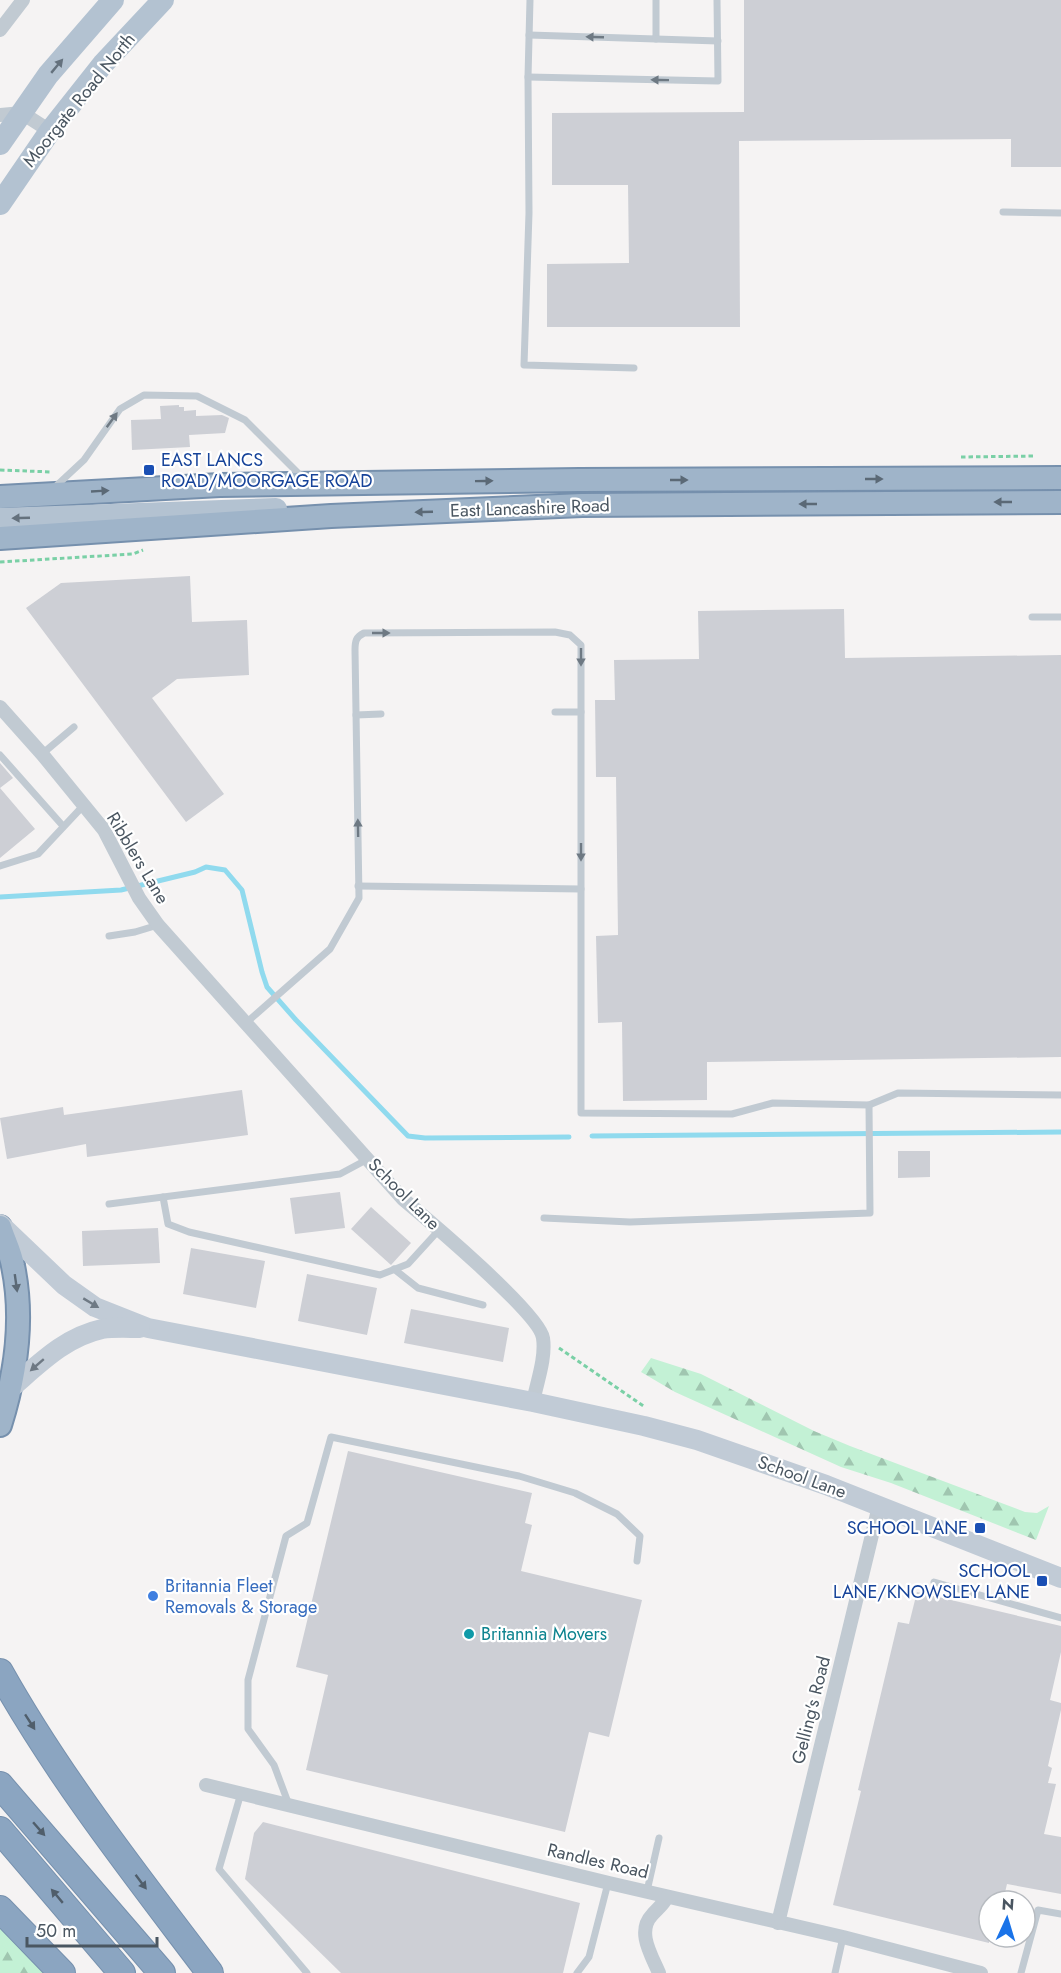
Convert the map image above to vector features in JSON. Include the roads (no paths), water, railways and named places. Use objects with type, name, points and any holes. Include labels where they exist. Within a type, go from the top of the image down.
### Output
[{"type":"highway","name":"East Lancashire Road","points":[[0,496],[220,485],[579,480],[1061,478]]},
{"type":"highway","name":"East Lancashire Road","points":[[0,538],[331,516],[582,506],[1061,502]]},
{"type":"highway","points":[[0,548],[80,542],[122,531]]},
{"type":"highway","points":[[0,1226],[13,1264],[19,1303],[11,1388],[0,1425]]},
{"type":"highway","points":[[0,1672],[18,1704],[89,1813],[210,1973]]},
{"type":"highway","points":[[0,1785],[162,1973]]},
{"type":"highway","points":[[0,1830],[122,1973]]},
{"type":"highway","points":[[0,1909],[62,1973]]},
{"type":"main road","name":"Moorgate Road North","points":[[0,144],[6,115],[48,75],[114,0]]},
{"type":"main road","name":"Moorgate Road North","points":[[0,204],[50,131],[103,64],[163,0]]},
{"type":"main road","points":[[0,519],[281,509],[331,516]]},
{"type":"main road","name":"School Lane","points":[[0,1226],[64,1285],[95,1307],[148,1328],[534,1402],[697,1440],[763,1462],[1061,1578]]},
{"type":"main road","name":"School Lane","points":[[11,1388],[51,1352],[78,1336],[103,1329],[148,1328]]},
{"type":"street","points":[[0,30],[23,0]]},
{"type":"street","points":[[6,115],[50,131]]},
{"type":"street","name":"Ribblers Lane","points":[[0,707],[104,830],[139,898],[158,925],[224,998]]},
{"type":"street","name":"School Lane","points":[[224,998],[403,1198],[527,1312],[543,1337],[543,1353],[534,1402]]},
{"type":"street","name":"Gelling's Road","points":[[778,1923],[879,1506]]},
{"type":"street","name":"Randles Road","points":[[206,1785],[667,1897],[843,1937],[981,1973]]},
{"type":"street","points":[[659,1973],[645,1940],[645,1928],[651,1916],[662,1908],[667,1897]]},
{"type":"lane","points":[[530,0],[529,213],[524,365],[634,368]]},
{"type":"lane","points":[[656,0],[656,39]]},
{"type":"lane","points":[[528,77],[718,81],[717,0]]},
{"type":"lane","points":[[529,35],[718,41]]},
{"type":"lane","points":[[1003,212],[1061,213]]},
{"type":"lane","points":[[45,494],[84,460],[120,409],[144,395],[197,396],[245,420],[309,484]]},
{"type":"lane","points":[[1032,617],[1061,617]]},
{"type":"lane","points":[[246,1023],[330,949],[359,897],[355,642],[358,635],[364,633],[555,633],[570,635],[581,645],[581,1113],[732,1114],[772,1103],[869,1105],[898,1093],[1061,1095]]},
{"type":"lane","points":[[555,712],[581,712]]},
{"type":"lane","points":[[356,715],[381,714]]},
{"type":"lane","points":[[42,754],[74,727]]},
{"type":"lane","points":[[0,755],[63,826]]},
{"type":"lane","points":[[0,866],[38,854],[83,806]]},
{"type":"lane","points":[[358,886],[581,889]]},
{"type":"lane","points":[[109,936],[158,925]]},
{"type":"lane","points":[[544,1218],[630,1222],[870,1213],[869,1105]]},
{"type":"lane","points":[[109,1204],[340,1174],[368,1160]]},
{"type":"lane","points":[[163,1197],[168,1224],[189,1232],[380,1275],[408,1264],[440,1230]]},
{"type":"lane","points":[[394,1269],[418,1288],[483,1305]]},
{"type":"lane","points":[[289,1805],[274,1765],[248,1728],[248,1680],[286,1536],[307,1523],[331,1437],[519,1476],[575,1493],[617,1514],[640,1536],[637,1561]]},
{"type":"lane","points":[[934,1582],[1061,1618]]},
{"type":"lane","points":[[241,1793],[219,1869],[307,1973]]},
{"type":"lane","points":[[646,1891],[659,1838]]},
{"type":"lane","points":[[578,1973],[589,1957],[609,1883]]},
{"type":"lane","points":[[1021,1973],[1038,1910],[1061,1914]]},
{"type":"lane","points":[[835,1973],[843,1937]]},
{"type":"waterway","points":[[0,897],[121,890],[195,872],[206,867],[225,870],[242,890],[267,987],[408,1136],[425,1138],[569,1137]]},
{"type":"waterway","points":[[592,1136],[1061,1132]]},
{"type":"place","name":"EAST LANCS ROAD/MOORGAGE ROAD","points":[[149,470]]},
{"type":"place","name":"SCHOOL LANE","points":[[980,1528]]},
{"type":"place","name":"SCHOOL LANE/KNOWSLEY LANE","points":[[1042,1581]]},
{"type":"place","name":"Britannia Fleet Removals & Storage","points":[[153,1596]]},
{"type":"place","name":"Britannia Movers","points":[[469,1634]]}]
